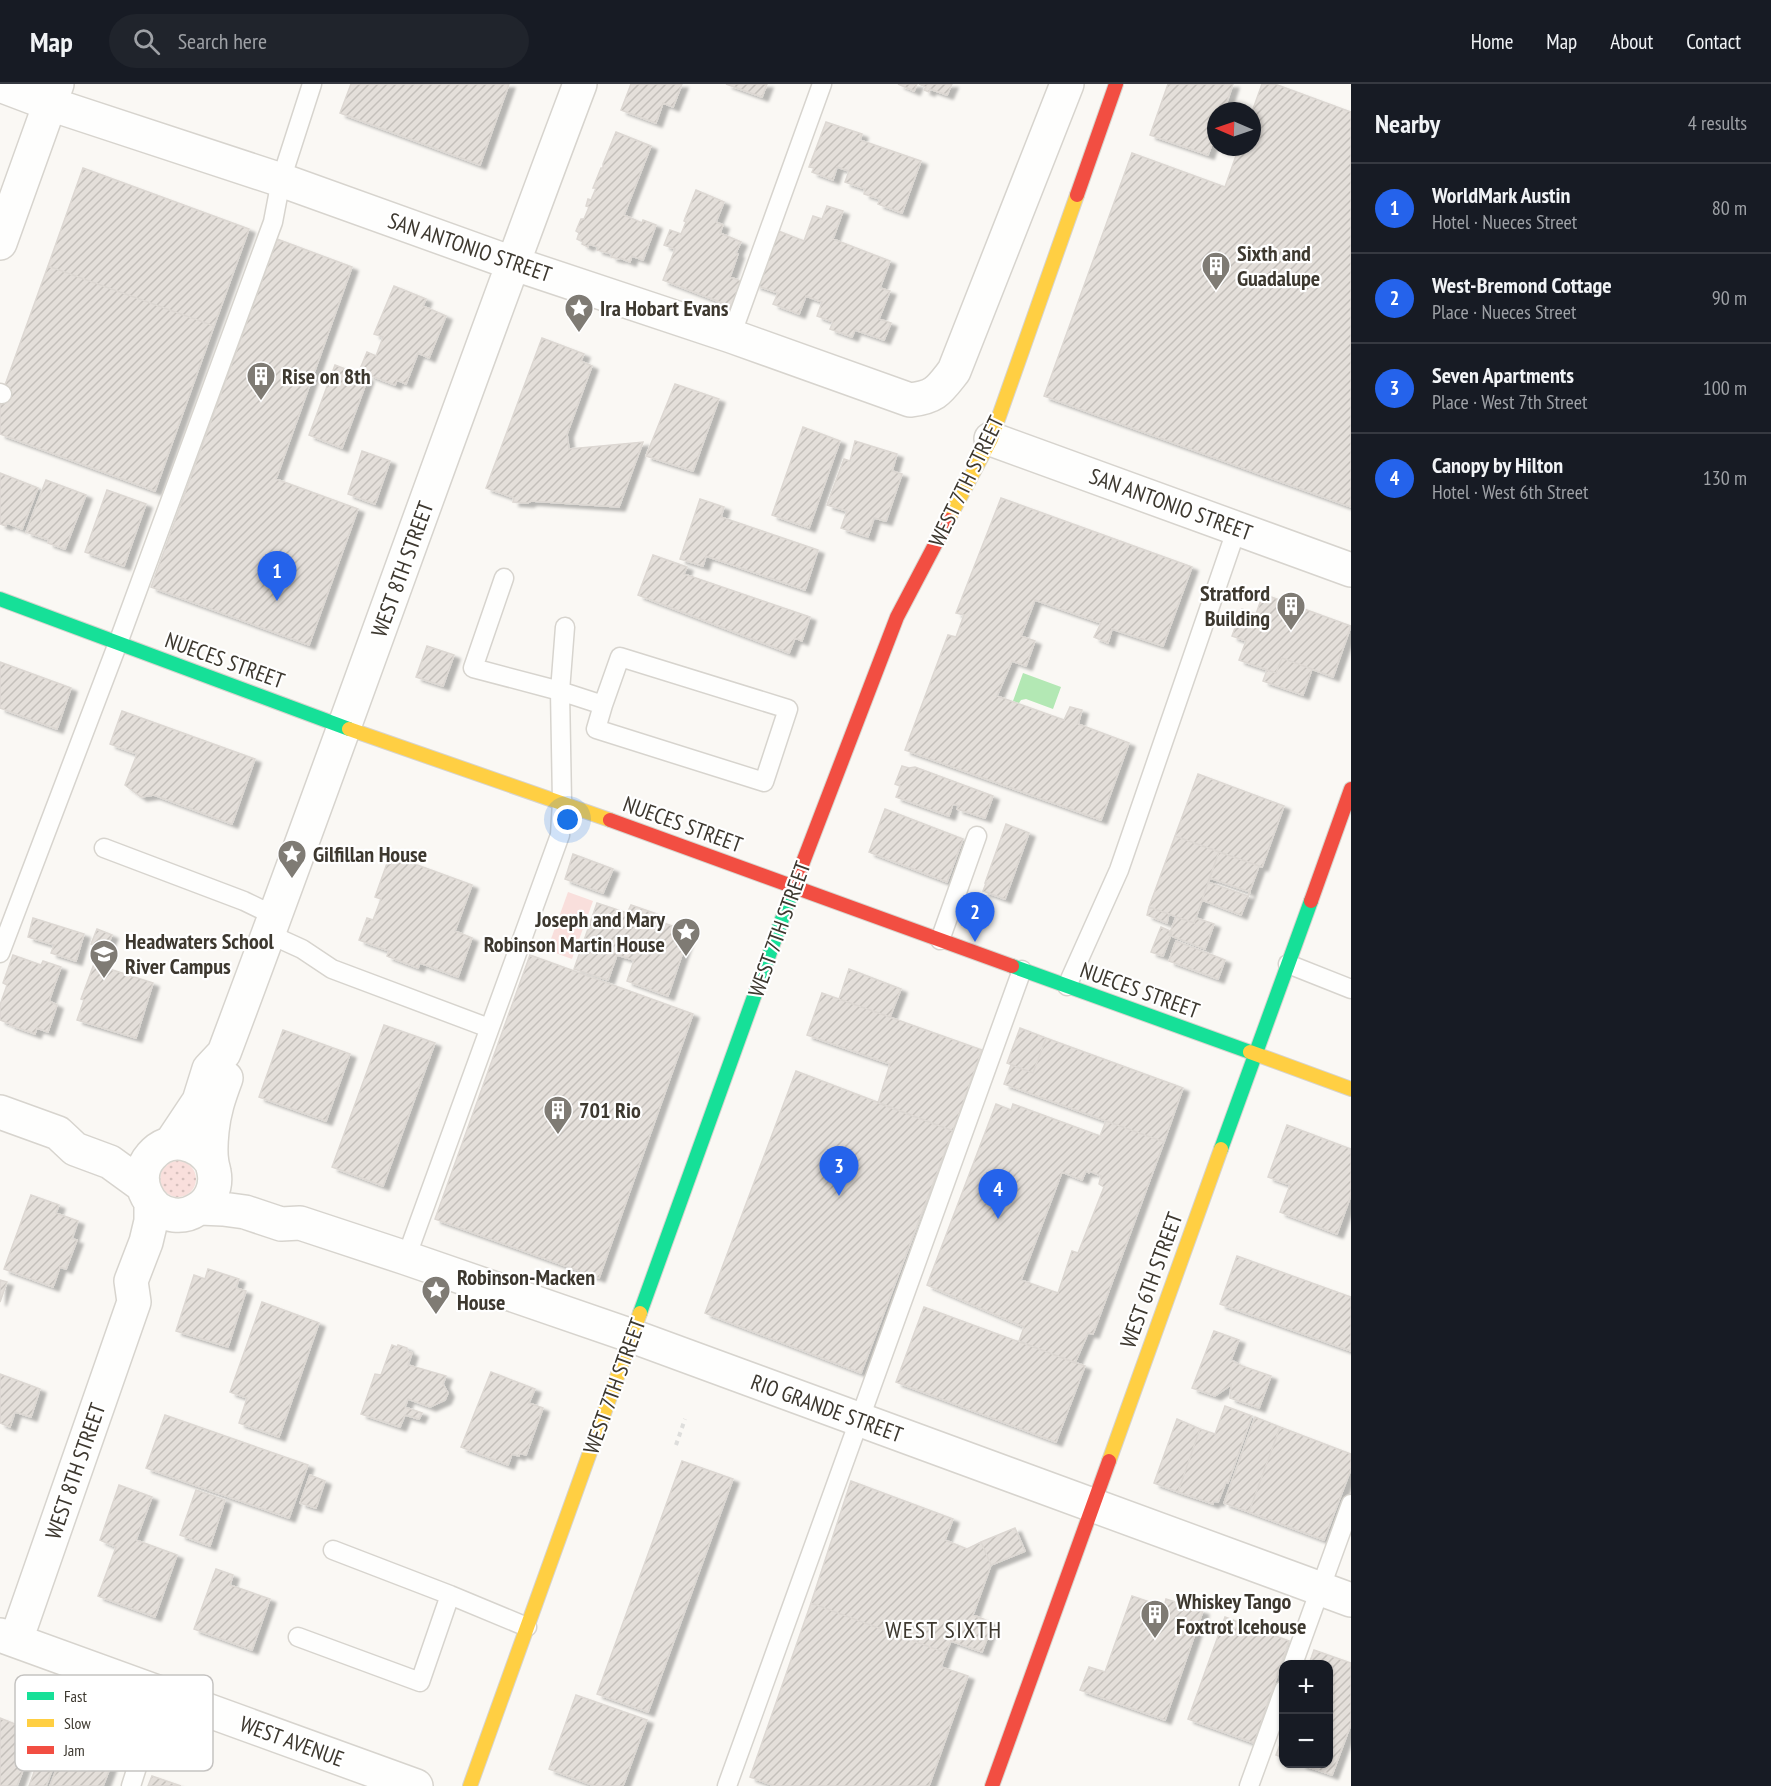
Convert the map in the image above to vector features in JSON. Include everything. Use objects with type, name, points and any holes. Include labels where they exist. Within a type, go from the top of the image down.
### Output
[{"type":"street","name":"WEST 8TH STREET","points":[[164,1147],[199,1101],[209,1069],[224,1053],[345,727],[512,263],[580,84]]},
{"type":"street","name":"SAN ANTONIO STREET","points":[[0,85],[54,94],[281,180],[512,263],[731,336],[910,400],[926,398],[939,391],[954,370],[1067,84]]},
{"type":"street","name":"WEST 7TH STREET","points":[[470,1786],[794,887],[897,617],[991,439],[1116,84]]},
{"type":"street","points":[[0,243],[54,94]]},
{"type":"street","name":"SAN ANTONIO STREET","points":[[991,439],[1351,570]]},
{"type":"street","name":"NUECES STREET","points":[[0,599],[345,727],[562,802],[1351,1089]]},
{"type":"street","name":"WEST 6TH STREET","points":[[992,1786],[1351,789]]},
{"type":"street","name":"WEST 8TH STREET","points":[[213,1168],[212,1133],[215,1107],[228,1074],[224,1053]]},
{"type":"street","points":[[0,1112],[58,1133],[79,1132],[112,1144],[164,1147]]},
{"type":"street","points":[[58,1133],[75,1149],[110,1162],[147,1194],[157,1209],[166,1213],[175,1215],[192,1212],[207,1201],[213,1192],[215,1182],[213,1168],[202,1151],[195,1146],[179,1142],[164,1147],[149,1157],[144,1166],[147,1194]]},
{"type":"street","name":"RIO GRANDE STREET","points":[[213,1168],[250,1194],[288,1207],[300,1223]]},
{"type":"street","name":"WEST 8TH STREET","points":[[134,1302],[131,1281],[146,1242],[151,1221],[147,1194]]},
{"type":"street","name":"RIO GRANDE STREET","points":[[192,1212],[223,1209],[245,1212],[281,1224],[300,1223],[406,1258],[632,1336],[1351,1600]]},
{"type":"street","name":"WEST 8TH STREET","points":[[8,1637],[134,1302],[151,1287],[166,1247],[192,1212]]},
{"type":"street","name":"WEST AVENUE","points":[[8,1637],[112,1675]]},
{"type":"street","name":"WEST AVENUE","points":[[213,1712],[416,1786]]},
{"type":"lane","points":[[0,953],[118,643],[273,222],[281,180],[312,84]]},
{"type":"lane","points":[[731,336],[822,84]]},
{"type":"lane","points":[[1067,986],[1119,870],[1237,528]]},
{"type":"lane","points":[[504,578],[473,668],[603,705]]},
{"type":"lane","points":[[406,1258],[560,835],[562,802],[560,691],[565,627]]},
{"type":"lane","points":[[620,657],[788,709],[764,782],[596,729],[603,705],[620,657]]},
{"type":"lane","points":[[940,940],[977,836]]},
{"type":"lane","points":[[104,848],[244,901],[302,949],[332,969],[489,1028]]},
{"type":"lane","points":[[1288,964],[1351,989]]},
{"type":"lane","points":[[727,1786],[1022,970]]},
{"type":"lane","points":[[1295,1660],[1351,1504]]},
{"type":"lane","points":[[333,1550],[527,1627]]},
{"type":"lane","points":[[298,1637],[420,1682],[450,1595]]},
{"type":"lane","points":[[1249,1786],[1279,1704]]},
{"type":"lane","points":[[131,1786],[136,1771]]},
{"type":"path","points":[[676,1445],[685,1419]]},
{"type":"shaded area","points":[[1023,673],[1061,687],[1053,709],[1026,699],[1019,703],[1013,701]]},
{"type":"shaded area","points":[[568,892],[593,901],[572,959],[547,950]]},
{"type":"shaded area","points":[[178,1161],[191,1166],[196,1179],[191,1192],[178,1197],[165,1192],[160,1179],[165,1166]]},
{"type":"building","points":[[351,84],[509,84],[480,165],[340,113]]},
{"type":"building","points":[[631,84],[682,84],[673,107],[663,103],[656,123],[621,110]]},
{"type":"building","points":[[726,84],[767,84],[762,97]]},
{"type":"building","points":[[898,84],[917,84],[914,91]]},
{"type":"building","points":[[919,84],[952,84],[947,95],[930,89],[929,92],[924,90],[926,87]]},
{"type":"building","points":[[1168,84],[1233,84],[1227,102],[1207,102],[1207,155],[1150,135]]},
{"type":"building","name":"Sixth and Guadalupe","points":[[1262,84],[1275,84],[1351,112],[1351,507],[1044,396],[1132,153],[1225,187],[1236,156],[1261,156],[1261,102],[1256,102]]},
{"type":"building","points":[[826,122],[862,134],[860,140],[921,161],[902,213],[878,204],[880,199],[864,194],[865,189],[845,182],[849,171],[837,167],[833,180],[812,172],[814,168],[809,167]]},
{"type":"building","points":[[616,132],[651,146],[624,215],[642,223],[643,220],[656,225],[643,260],[632,256],[630,262],[611,257],[612,254],[597,250],[598,247],[589,244],[588,247],[577,239],[579,233],[576,231],[589,207],[586,206],[588,199],[591,200],[596,188],[593,188]]},
{"type":"building","points":[[83,168],[249,229],[214,326],[48,266]]},
{"type":"building","points":[[696,190],[724,202],[716,222],[723,225],[720,233],[741,242],[730,277],[743,282],[733,307],[663,280],[675,249],[664,245],[670,230],[681,234]]},
{"type":"building","points":[[827,206],[843,211],[833,239],[890,261],[880,288],[890,291],[879,319],[891,323],[884,340],[855,330],[852,337],[830,329],[833,322],[817,316],[822,302],[806,296],[799,314],[773,304],[778,293],[755,285],[776,230],[804,241],[813,216],[822,219]]},
{"type":"building","name":"Rise on 8th","points":[[277,239],[352,267],[276,479],[358,509],[309,645],[151,587]]},
{"type":"building","points":[[48,266],[214,326],[155,491],[0,434],[0,399]]},
{"type":"building","points":[[394,286],[426,299],[423,306],[446,316],[429,358],[418,353],[406,384],[397,380],[395,385],[360,369],[367,352],[376,356],[383,337],[374,334]]},
{"type":"building","points":[[542,338],[584,354],[581,361],[592,366],[567,434],[569,449],[643,442],[619,507],[531,501],[528,503],[513,502],[514,498],[486,488]]},
{"type":"building","points":[[335,365],[368,378],[342,448],[309,435]]},
{"type":"building","points":[[675,384],[719,399],[693,471],[646,456]]},
{"type":"building","points":[[803,427],[840,441],[809,528],[772,515]]},
{"type":"building","points":[[855,441],[897,454],[892,471],[902,474],[886,521],[874,518],[868,537],[841,528],[847,511],[827,505],[844,459],[850,461]]},
{"type":"building","points":[[362,451],[390,461],[375,504],[348,494]]},
{"type":"building","points":[[0,473],[38,488],[22,529],[7,523],[6,526],[0,524]]},
{"type":"building","points":[[46,480],[86,495],[65,549],[48,543],[49,540],[26,532]]},
{"type":"building","points":[[107,490],[146,504],[124,566],[85,552]]},
{"type":"building","points":[[1001,498],[1192,567],[1163,646],[1112,629],[1108,643],[1094,637],[1101,623],[1035,600],[1021,636],[1035,641],[1026,666],[1012,661],[997,696],[1064,720],[1070,707],[1082,710],[1078,724],[1129,743],[1101,820],[905,750],[948,635],[956,637],[964,615],[956,613]]},
{"type":"building","points":[[700,499],[724,507],[721,517],[818,550],[805,590],[706,556],[703,566],[680,559]]},
{"type":"building","points":[[653,555],[687,567],[684,574],[810,617],[802,641],[795,638],[789,653],[638,595]]},
{"type":"building","name":"Stratford Building","points":[[1263,594],[1351,626],[1333,677],[1282,658],[1276,673],[1239,660],[1246,641],[1232,636],[1242,609],[1256,614]]},
{"type":"building","points":[[427,646],[454,655],[443,686],[416,677]]},
{"type":"building","points":[[1282,658],[1312,669],[1303,695],[1263,681],[1267,670],[1276,673]]},
{"type":"building","points":[[0,662],[71,688],[57,729],[0,708]]},
{"type":"building","points":[[122,711],[255,759],[232,824],[154,795],[141,797],[125,785],[137,754],[110,744]]},
{"type":"building","points":[[902,766],[915,767],[993,796],[985,818],[957,809],[959,806],[953,804],[949,816],[896,797],[900,786],[895,784]]},
{"type":"building","points":[[1198,774],[1284,806],[1262,867],[1175,836]]},
{"type":"building","points":[[885,809],[963,839],[947,882],[869,852]]},
{"type":"building","points":[[1006,824],[1029,833],[1005,899],[983,891]]},
{"type":"building","points":[[1175,836],[1219,852],[1194,923],[1149,907]]},
{"type":"building","points":[[1219,852],[1259,866],[1248,896],[1208,882]]},
{"type":"building","points":[[573,854],[613,869],[603,893],[565,879]]},
{"type":"building","points":[[390,855],[472,885],[455,931],[472,938],[458,977],[420,963],[418,968],[387,956],[389,951],[359,940],[367,918],[373,920],[381,899],[375,897]]},
{"type":"building","points":[[1210,878],[1250,892],[1241,915],[1202,900]]},
{"type":"building","points":[[597,903],[627,913],[631,905],[657,914],[655,920],[689,934],[668,996],[627,981],[634,960],[617,955],[608,980],[574,969]]},
{"type":"building","points":[[1149,907],[1169,914],[1167,923],[1147,915]]},
{"type":"building","points":[[1176,917],[1194,923],[1196,918],[1214,924],[1205,949],[1169,935]]},
{"type":"building","points":[[33,918],[84,934],[76,961],[51,953],[54,945],[28,937]]},
{"type":"building","points":[[1161,927],[1172,932],[1163,956],[1151,952]]},
{"type":"building","points":[[97,929],[112,935],[106,950],[91,944]]},
{"type":"building","points":[[1176,941],[1225,960],[1218,979],[1169,961]]},
{"type":"building","points":[[13,955],[41,965],[43,961],[61,967],[49,1001],[57,1005],[48,1032],[37,1028],[35,1034],[0,1020],[0,1005],[7,985],[3,983]]},
{"type":"building","name":"701 Rio","points":[[530,955],[693,1014],[599,1278],[435,1219]]},
{"type":"building","points":[[94,964],[153,983],[136,1038],[77,1020],[84,1000],[81,999]]},
{"type":"building","points":[[849,969],[901,989],[890,1017],[839,999]]},
{"type":"building","points":[[822,993],[982,1050],[953,1131],[878,1103],[890,1064],[807,1035]]},
{"type":"building","points":[[384,1025],[435,1043],[383,1186],[332,1167]]},
{"type":"building","points":[[1020,1028],[1046,1038],[1033,1073],[1007,1063]]},
{"type":"building","points":[[283,1030],[350,1054],[326,1121],[259,1097]]},
{"type":"building","points":[[1046,1038],[1183,1088],[1164,1142],[1004,1084],[1011,1065],[1033,1073]]},
{"type":"building","points":[[796,1071],[953,1131],[861,1373],[705,1313]]},
{"type":"building","points":[[996,1104],[1011,1110],[1013,1104],[1100,1136],[1106,1121],[1164,1142],[1093,1334],[1088,1333],[1075,1363],[1019,1341],[1024,1327],[927,1285]],"holes":[[[1086,1171],[1089,1173],[1090,1171],[1101,1176],[1099,1184],[1104,1187],[1078,1253],[1072,1251],[1058,1293],[1021,1280],[1062,1172],[1082,1180]]]},
{"type":"building","points":[[1287,1125],[1351,1149],[1351,1195],[1337,1234],[1280,1212],[1290,1185],[1268,1177]]},
{"type":"building","points":[[31,1195],[59,1205],[56,1213],[78,1221],[72,1239],[77,1240],[66,1269],[60,1267],[53,1287],[4,1269]]},
{"type":"building","points":[[1237,1256],[1351,1297],[1351,1351],[1220,1304]]},
{"type":"building","points":[[208,1269],[239,1279],[236,1288],[246,1291],[228,1347],[176,1331],[194,1275],[205,1279]]},
{"type":"building","points":[[0,1280],[7,1282],[0,1302]]},
{"type":"building","points":[[262,1302],[319,1323],[279,1437],[239,1423],[247,1398],[230,1392]]},
{"type":"building","points":[[924,1307],[1085,1366],[1056,1442],[896,1382]]},
{"type":"building","points":[[1214,1331],[1239,1340],[1231,1360],[1271,1376],[1259,1408],[1230,1398],[1231,1385],[1215,1396],[1192,1388]]},
{"type":"building","points":[[392,1345],[407,1348],[407,1351],[412,1353],[408,1365],[446,1376],[443,1384],[448,1393],[445,1400],[430,1407],[408,1399],[405,1407],[422,1413],[419,1419],[405,1415],[400,1427],[361,1414],[375,1374],[381,1375]]},
{"type":"building","points":[[491,1372],[535,1389],[529,1403],[543,1408],[526,1455],[512,1454],[508,1465],[461,1447]]},
{"type":"building","points":[[0,1374],[40,1389],[31,1417],[15,1412],[10,1427],[0,1423]]},
{"type":"building","points":[[1225,1406],[1252,1416],[1228,1483],[1226,1482],[1218,1502],[1214,1501],[1213,1504],[1178,1492],[1200,1429],[1215,1434]]},
{"type":"building","points":[[165,1415],[308,1465],[289,1518],[146,1468]]},
{"type":"building","points":[[1255,1417],[1280,1427],[1249,1512],[1224,1503]]},
{"type":"building","points":[[1177,1419],[1200,1429],[1178,1492],[1154,1483]]},
{"type":"building","points":[[1280,1427],[1351,1454],[1351,1469],[1324,1540],[1249,1512]]},
{"type":"building","points":[[682,1461],[733,1479],[648,1712],[597,1694]]},
{"type":"building","points":[[310,1475],[325,1481],[316,1508],[300,1503]]},
{"type":"building","points":[[851,1481],[953,1519],[945,1540],[967,1549],[981,1542],[991,1565],[973,1615],[993,1623],[982,1652],[951,1641],[946,1653],[811,1603]]},
{"type":"building","points":[[119,1485],[152,1497],[136,1540],[177,1555],[155,1617],[98,1596],[116,1547],[100,1540]]},
{"type":"building","points":[[196,1490],[225,1500],[210,1546],[180,1535]]},
{"type":"building","points":[[1015,1528],[1025,1551],[991,1565],[981,1542]]},
{"type":"building","points":[[216,1569],[233,1575],[230,1585],[270,1599],[252,1650],[194,1629]]},
{"type":"building","name":"Whiskey Tango Foxtrot Icehouse","points":[[1132,1596],[1164,1607],[1166,1599],[1203,1611],[1165,1720],[1080,1690],[1089,1667],[1105,1672]]},
{"type":"building","points":[[811,1603],[946,1653],[941,1667],[968,1676],[929,1786],[775,1786],[750,1777]]},
{"type":"building","points":[[1225,1617],[1289,1641],[1282,1660],[1279,1660],[1279,1670],[1254,1743],[1188,1719]]},
{"type":"building","points":[[1314,1650],[1351,1663],[1351,1724],[1332,1775],[1312,1768],[1333,1768],[1333,1660],[1310,1660]]},
{"type":"building","points":[[576,1695],[647,1720],[623,1786],[595,1786],[549,1769]]},
{"type":"building","points":[[0,1718],[15,1724],[15,1771],[23,1771],[17,1786],[0,1786]]},
{"type":"building","points":[[34,1771],[52,1771],[46,1786],[29,1786]]},
{"type":"building","points":[[56,1771],[109,1771],[103,1786],[50,1786]]},
{"type":"building","points":[[152,1776],[181,1786],[148,1786]]},
{"type":"traffic: fast","points":[[0,599],[349,729]]},
{"type":"traffic: fast","points":[[640,1313],[795,883]]},
{"type":"traffic: fast","points":[[1221,1149],[1311,901]]},
{"type":"traffic: fast","points":[[1012,966],[1250,1052]]},
{"type":"traffic: slow","points":[[948,520],[991,439],[1077,195]]},
{"type":"traffic: slow","points":[[349,729],[610,820]]},
{"type":"traffic: slow","points":[[1250,1052],[1351,1089]]},
{"type":"traffic: slow","points":[[1109,1461],[1221,1149]]},
{"type":"traffic: slow","points":[[470,1786],[640,1313]]},
{"type":"traffic: jam","points":[[1077,195],[1116,84]]},
{"type":"traffic: jam","points":[[795,883],[897,617],[948,520]]},
{"type":"traffic: jam","points":[[1311,901],[1351,789]]},
{"type":"traffic: jam","points":[[610,820],[1012,966]]},
{"type":"traffic: jam","points":[[992,1786],[1109,1461]]},
{"type":"place","name":"Sixth and Guadalupe","points":[[1216,292]]},
{"type":"place","name":"Ira Hobart Evans","points":[[579,334]]},
{"type":"place","name":"Rise on 8th","points":[[261,402]]},
{"type":"place","name":"WorldMark Austin","points":[[277,601]]},
{"type":"place","name":"Stratford Building","points":[[1291,632]]},
{"type":"place","name":"Gilfillan House","points":[[292,880]]},
{"type":"place","name":"West-Bremond Cottage","points":[[975,942]]},
{"type":"place","name":"Joseph and Mary Robinson Martin House","points":[[686,958]]},
{"type":"place","name":"Headwaters School River Campus","points":[[104,980]]},
{"type":"place","name":"701 Rio","points":[[558,1136]]},
{"type":"place","name":"Seven Apartments","points":[[839,1196]]},
{"type":"place","name":"Canopy by Hilton","points":[[998,1219]]},
{"type":"place","name":"Robinson-Macken House","points":[[436,1316]]},
{"type":"place","name":"Whiskey Tango Foxtrot Icehouse","points":[[1155,1640]]},
{"type":"district","name":"WEST SIXTH","points":[[944,1630]]}]
